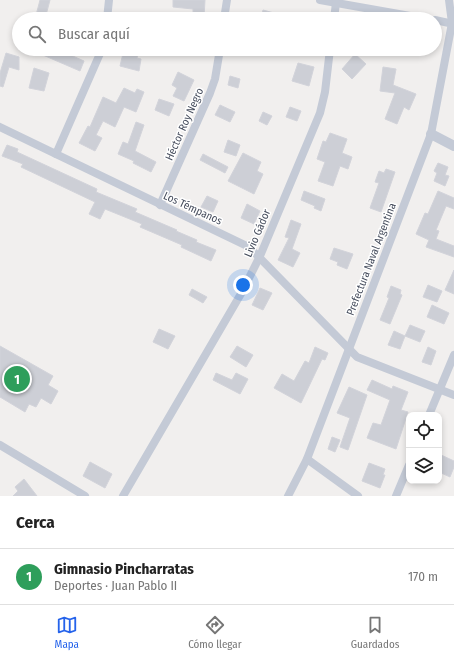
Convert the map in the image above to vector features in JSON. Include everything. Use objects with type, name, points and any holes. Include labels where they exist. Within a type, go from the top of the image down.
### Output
[{"type":"street","points":[[108,12],[109,0]]},
{"type":"street","points":[[225,12],[227,0]]},
{"type":"street","points":[[320,0],[387,12]]},
{"type":"street","name":"Prefectura Naval Argentina","points":[[288,496],[308,459],[431,134],[453,24],[449,0]]},
{"type":"street","points":[[335,12],[336,3]]},
{"type":"street","points":[[442,22],[453,24]]},
{"type":"street","points":[[56,154],[99,56]]},
{"type":"street","name":"Héctor Roy Negro","points":[[160,205],[213,86],[219,56]]},
{"type":"street","name":"Livio Gádor","points":[[123,496],[242,292],[260,256],[320,113],[325,92],[329,56]]},
{"type":"street","name":"Los Témpanos","points":[[0,127],[160,205],[241,242],[260,256],[348,350],[357,357],[454,395]]},
{"type":"street","points":[[431,134],[454,146]]},
{"type":"street","points":[[431,412],[454,355]]},
{"type":"street","points":[[0,445],[85,496]]},
{"type":"street","points":[[308,459],[358,496]]},
{"type":"street","points":[[396,496],[406,472]]},
{"type":"building","points":[[40,0],[50,0],[47,12],[37,12]]},
{"type":"building","points":[[173,0],[205,0],[204,12],[193,12],[193,9],[173,7]]},
{"type":"building","points":[[6,53],[19,57],[19,70],[9,67],[3,87],[0,86],[0,73]]},
{"type":"building","points":[[45,56],[73,56],[84,61],[80,71]]},
{"type":"building","points":[[122,56],[137,56],[137,58],[141,59],[139,71],[120,66]]},
{"type":"building","points":[[353,56],[357,56],[366,64],[352,79],[342,69]]},
{"type":"building","points":[[298,63],[314,67],[309,86],[292,81]]},
{"type":"building","points":[[383,67],[396,69],[393,85],[416,94],[409,110],[404,107],[397,124],[385,119],[395,93],[380,91]]},
{"type":"building","points":[[34,68],[49,73],[44,91],[29,88]]},
{"type":"building","points":[[178,72],[194,80],[184,101],[173,96],[177,88],[172,85]]},
{"type":"building","points":[[230,76],[240,79],[238,88],[228,85]]},
{"type":"building","points":[[124,88],[135,93],[137,89],[144,92],[136,112],[124,107],[115,127],[103,121],[96,135],[102,138],[95,151],[79,143],[88,126],[90,127],[103,97],[116,103]]},
{"type":"building","points":[[159,99],[174,104],[169,116],[155,110]]},
{"type":"building","points":[[220,105],[235,112],[230,122],[215,115]]},
{"type":"building","points":[[290,107],[301,111],[297,121],[286,117]]},
{"type":"building","points":[[263,112],[272,116],[267,125],[259,121]]},
{"type":"building","points":[[136,122],[144,125],[135,151],[156,162],[151,172],[133,163],[134,161],[118,154],[123,142],[128,144]]},
{"type":"building","points":[[330,133],[347,139],[342,153],[352,157],[348,169],[340,166],[333,186],[318,181],[325,162],[317,159],[323,141],[326,142]]},
{"type":"building","points":[[228,140],[240,145],[236,156],[224,152]]},
{"type":"building","points":[[7,145],[18,149],[17,152],[97,189],[96,192],[137,209],[135,212],[177,230],[176,231],[197,240],[196,242],[216,250],[211,261],[181,247],[182,245],[140,227],[142,224],[105,209],[100,219],[89,214],[95,202],[21,167],[23,164],[2,156]]},
{"type":"building","points":[[243,153],[261,162],[257,171],[263,174],[254,194],[228,181]]},
{"type":"building","points":[[203,154],[228,167],[225,173],[200,160]]},
{"type":"building","points":[[438,163],[448,167],[445,175],[449,176],[445,186],[434,181],[437,173],[434,171]]},
{"type":"building","points":[[386,169],[395,172],[381,212],[370,208],[379,183],[375,182],[379,171],[384,173]]},
{"type":"building","points":[[304,191],[325,199],[321,211],[314,208],[315,206],[301,200]]},
{"type":"building","points":[[438,191],[454,198],[454,209],[446,206],[436,230],[439,231],[436,239],[454,246],[454,257],[426,247],[429,240],[416,234],[425,213],[428,214]]},
{"type":"building","points":[[207,196],[218,201],[213,212],[201,207]]},
{"type":"building","points":[[247,204],[260,211],[254,224],[241,218]]},
{"type":"building","points":[[291,220],[301,224],[292,249],[300,253],[293,267],[278,260],[289,238],[285,237]]},
{"type":"building","points":[[334,248],[353,254],[347,269],[337,265],[338,262],[330,259]]},
{"type":"building","points":[[454,270],[454,294],[445,290]]},
{"type":"building","points":[[428,285],[442,291],[437,302],[423,297]]},
{"type":"building","points":[[391,286],[401,290],[400,294],[402,295],[390,324],[380,320],[389,298],[387,297]]},
{"type":"building","points":[[260,288],[272,293],[263,310],[252,305]]},
{"type":"building","points":[[192,289],[207,297],[203,303],[189,295]]},
{"type":"building","points":[[432,305],[449,313],[444,324],[427,317]]},
{"type":"building","points":[[410,325],[425,331],[420,342],[405,336]]},
{"type":"building","points":[[159,329],[175,336],[168,349],[153,342]]},
{"type":"building","points":[[394,331],[405,336],[400,349],[388,345]]},
{"type":"building","points":[[0,346],[53,376],[48,385],[58,391],[51,404],[41,398],[36,407],[29,404],[25,412],[0,397]]},
{"type":"building","points":[[237,346],[253,355],[246,367],[230,357]]},
{"type":"building","points":[[315,347],[328,353],[325,360],[322,359],[301,403],[274,388],[282,374],[294,381],[305,361],[309,363]]},
{"type":"building","points":[[428,347],[436,351],[431,365],[422,362]]},
{"type":"building","points":[[216,373],[232,380],[236,373],[248,379],[240,394],[213,380]]},
{"type":"building","points":[[372,380],[392,389],[393,386],[408,392],[401,410],[408,412],[406,412],[406,418],[396,449],[367,438],[373,423],[381,425],[390,400],[367,390]]},
{"type":"building","points":[[349,387],[367,395],[348,450],[340,447],[350,418],[337,413]]},
{"type":"building","points":[[332,437],[340,440],[335,452],[328,449]]},
{"type":"building","points":[[442,455],[454,461],[454,467],[450,477],[442,473]]},
{"type":"building","points":[[90,462],[112,474],[105,488],[83,476]]},
{"type":"building","points":[[369,463],[385,469],[383,475],[385,475],[380,488],[362,481]]},
{"type":"building","points":[[24,479],[37,496],[13,496],[18,491],[15,487]]},
{"type":"place","name":"Gimnasio Pincharratas","points":[[17,379]]}]
